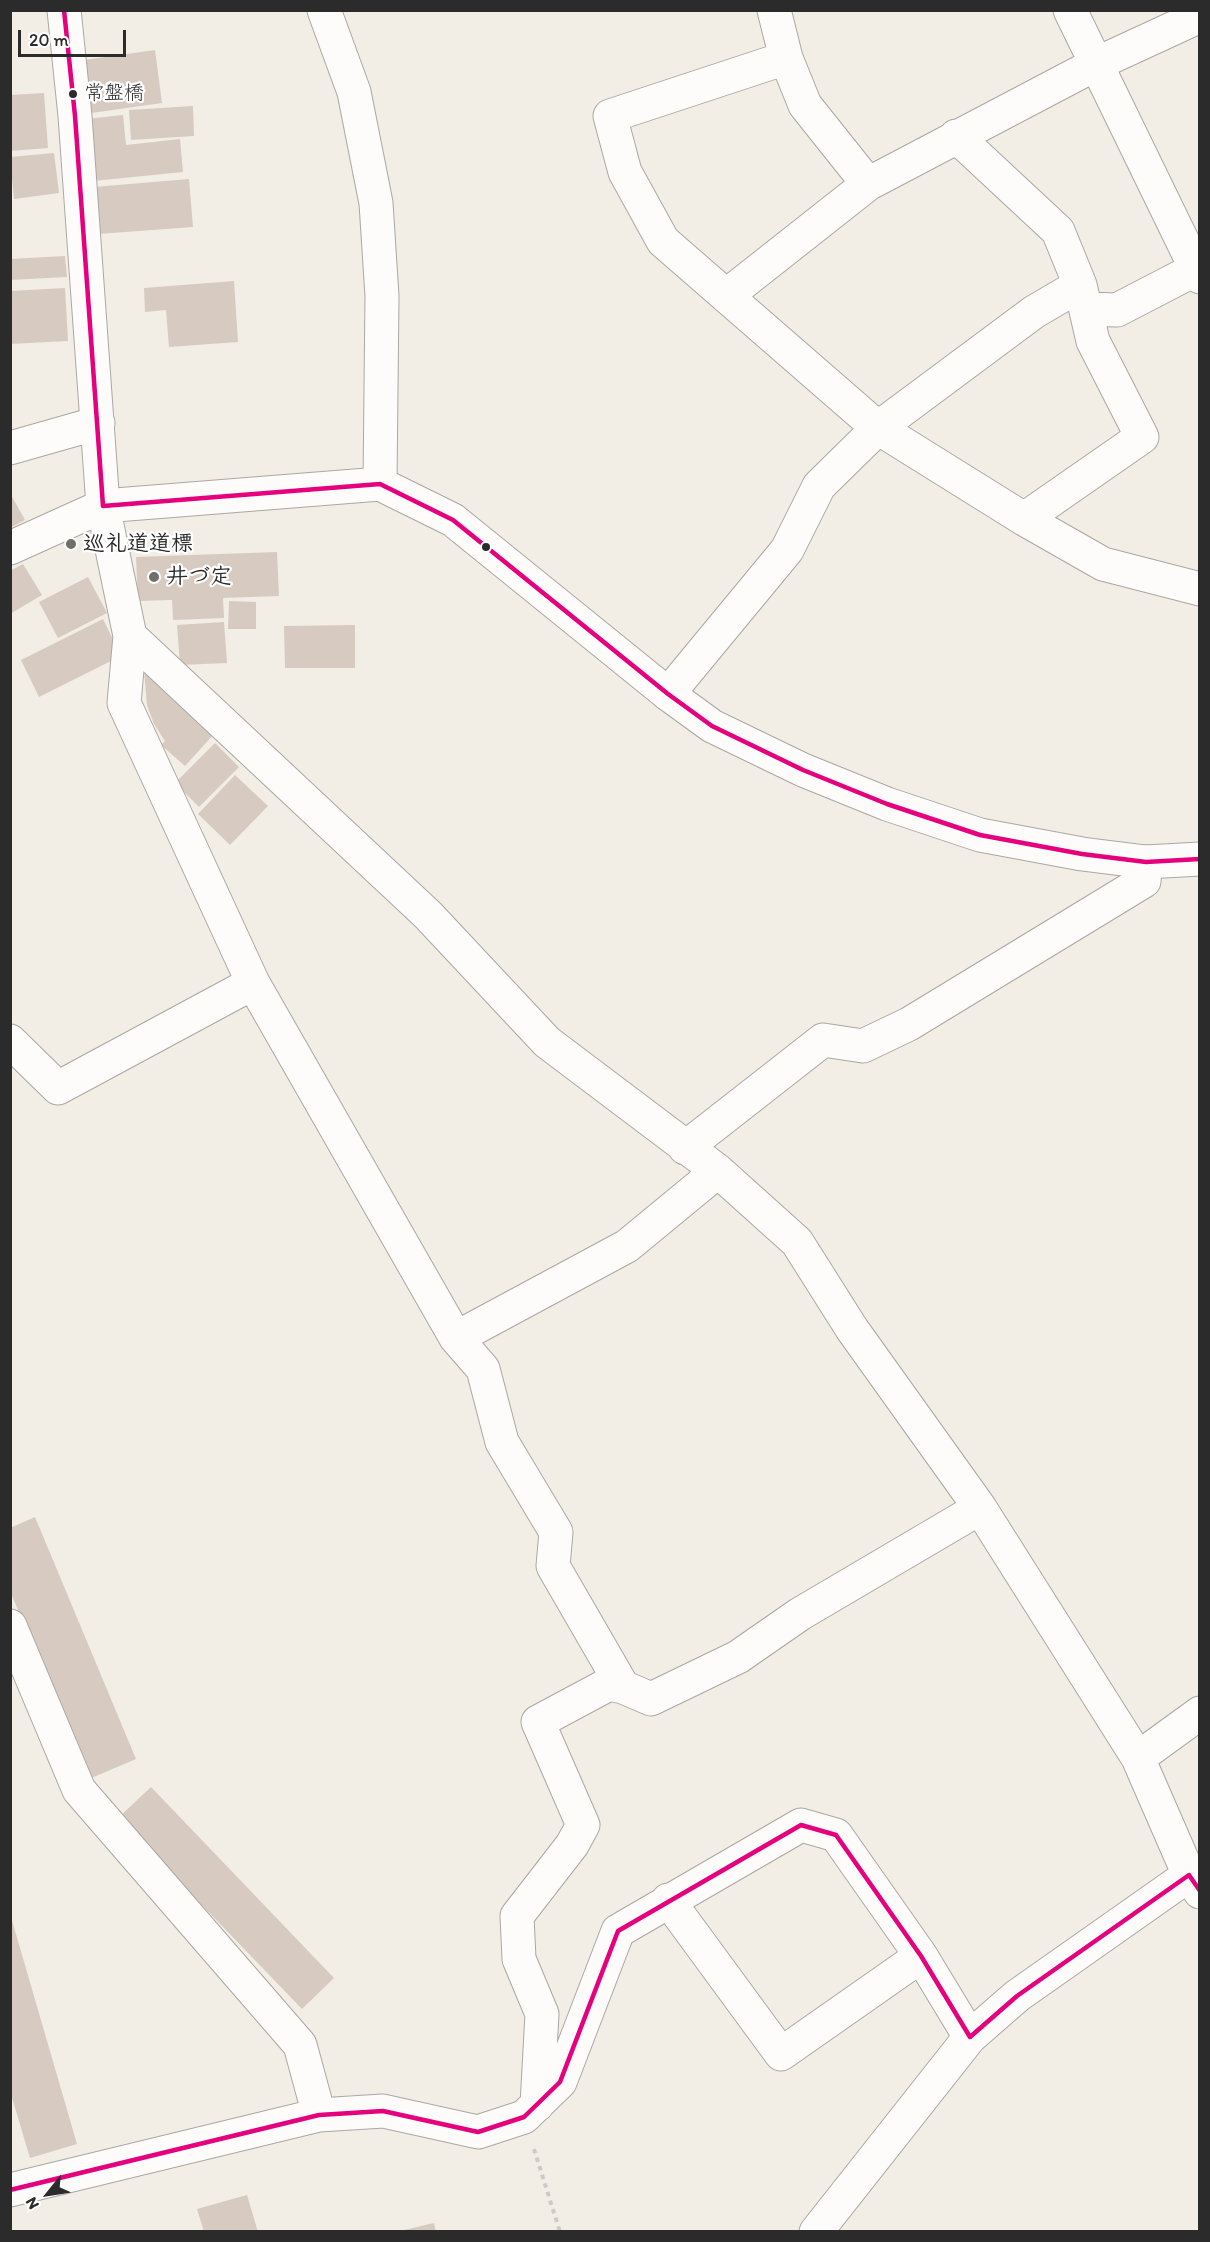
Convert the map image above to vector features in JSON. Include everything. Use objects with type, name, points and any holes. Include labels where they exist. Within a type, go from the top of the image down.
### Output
[{"type":"street","points":[[64,10],[75,116],[103,506],[130,636],[124,703],[253,983],[456,1338],[483,1369],[502,1442],[556,1532],[553,1566],[623,1687]]},
{"type":"street","points":[[324,10],[354,92],[376,203],[382,296],[380,484]]},
{"type":"street","points":[[774,10],[786,58],[806,105],[868,184]]},
{"type":"street","points":[[668,694],[787,550],[819,486],[878,428],[1034,312],[1083,297],[1117,310],[1198,271],[1070,10]]},
{"type":"street","points":[[726,296],[868,184],[1096,64],[1200,16]]},
{"type":"street","points":[[786,58],[610,116],[625,172],[663,241],[878,428],[1024,519],[1103,564],[1200,589]]},
{"type":"street","points":[[956,136],[1058,231],[1083,297],[1093,341],[1142,437],[1024,519]]},
{"type":"street","points":[[10,448],[98,423]]},
{"type":"street","points":[[10,548],[103,506],[380,484],[453,520],[668,694],[712,726],[803,770],[887,804],[980,835],[1082,855],[1146,862],[1200,859]]},
{"type":"street","points":[[130,636],[428,915],[547,1042],[718,1171],[796,1242],[852,1329],[980,1508],[1138,1758],[1195,1883],[1017,1996],[970,2037],[816,2232]]},
{"type":"street","points":[[685,1148],[823,1040],[863,1046],[909,1024],[1144,880],[1146,862]]},
{"type":"street","points":[[10,1041],[58,1088],[253,983]]},
{"type":"street","points":[[456,1338],[627,1246],[718,1171]]},
{"type":"street","points":[[531,2111],[542,2014],[519,1959],[517,1916],[572,1845],[583,1825],[538,1722],[609,1684],[623,1687],[651,1699],[738,1657],[800,1614],[980,1508]]},
{"type":"street","points":[[10,1626],[79,1790],[300,2044],[320,2115]]},
{"type":"street","points":[[1138,1758],[1200,1713]]},
{"type":"street","points":[[10,2190],[320,2115],[383,2111],[478,2132],[531,2111],[560,2082],[618,1931],[801,1825],[836,1835],[921,1956],[970,2037]]},
{"type":"street","points":[[668,1900],[781,2054],[921,1956]]},
{"type":"path","points":[[531,2111],[560,2232]]},
{"type":"building","points":[[155,50],[162,103],[84,114],[77,61]]},
{"type":"building","points":[[44,93],[48,148],[10,151],[10,95]]},
{"type":"building","points":[[193,106],[194,136],[131,140],[129,110]]},
{"type":"building","points":[[123,115],[126,145],[180,139],[183,172],[93,181],[86,119]]},
{"type":"building","points":[[54,153],[59,193],[14,199],[10,157]]},
{"type":"building","points":[[189,179],[193,227],[98,234],[94,187]]},
{"type":"building","points":[[65,256],[67,277],[10,280],[10,259]]},
{"type":"building","points":[[234,281],[238,342],[169,347],[166,310],[145,312],[144,288]]},
{"type":"building","points":[[65,288],[68,341],[10,344],[10,291]]},
{"type":"building","points":[[10,493],[25,520],[10,528]]},
{"type":"building","points":[[277,552],[279,596],[223,598],[224,618],[173,620],[172,600],[138,601],[136,557]]},
{"type":"building","points":[[23,564],[42,595],[10,614],[10,571]]},
{"type":"building","points":[[88,577],[107,613],[58,638],[39,602]]},
{"type":"building","points":[[229,601],[256,602],[256,629],[228,629]]},
{"type":"building","points":[[103,619],[121,656],[39,697],[21,660]]},
{"type":"building","points":[[224,622],[227,663],[180,665],[177,625]]},
{"type":"building","points":[[355,625],[355,668],[285,668],[284,626]]},
{"type":"building","points":[[144,670],[215,733],[185,766],[161,745],[165,741],[154,724],[147,705]]},
{"type":"building","points":[[215,743],[239,767],[199,807],[175,783]]},
{"type":"building","points":[[235,775],[268,806],[230,845],[198,814]]},
{"type":"building","points":[[35,1517],[136,1759],[89,1779],[10,1591],[10,1528]]},
{"type":"building","points":[[151,1787],[334,1978],[302,2009],[118,1818]]},
{"type":"building","points":[[11,1917],[77,2144],[30,2158],[10,2091]]},
{"type":"building","points":[[247,2195],[258,2232],[204,2232],[197,2209]]},
{"type":"building","points":[[434,2223],[436,2232],[400,2232],[400,2231]]},
{"type":"transit line","points":[[64,10],[75,116],[103,506],[380,484],[453,520],[668,694],[712,726],[803,770],[887,804],[980,835],[1082,854],[1146,862],[1200,859]]},
{"type":"transit line","points":[[10,2190],[319,2115],[383,2111],[478,2132],[524,2117],[560,2082],[618,1931],[801,1825],[836,1835],[921,1956],[970,2037],[1017,1996],[1189,1875],[1200,1891]]},
{"type":"place","name":"常盤橋","points":[[73,94]]},
{"type":"place","name":"巡礼道道標","points":[[71,544]]},
{"type":"place","name":"井づ定","points":[[154,577]]}]
